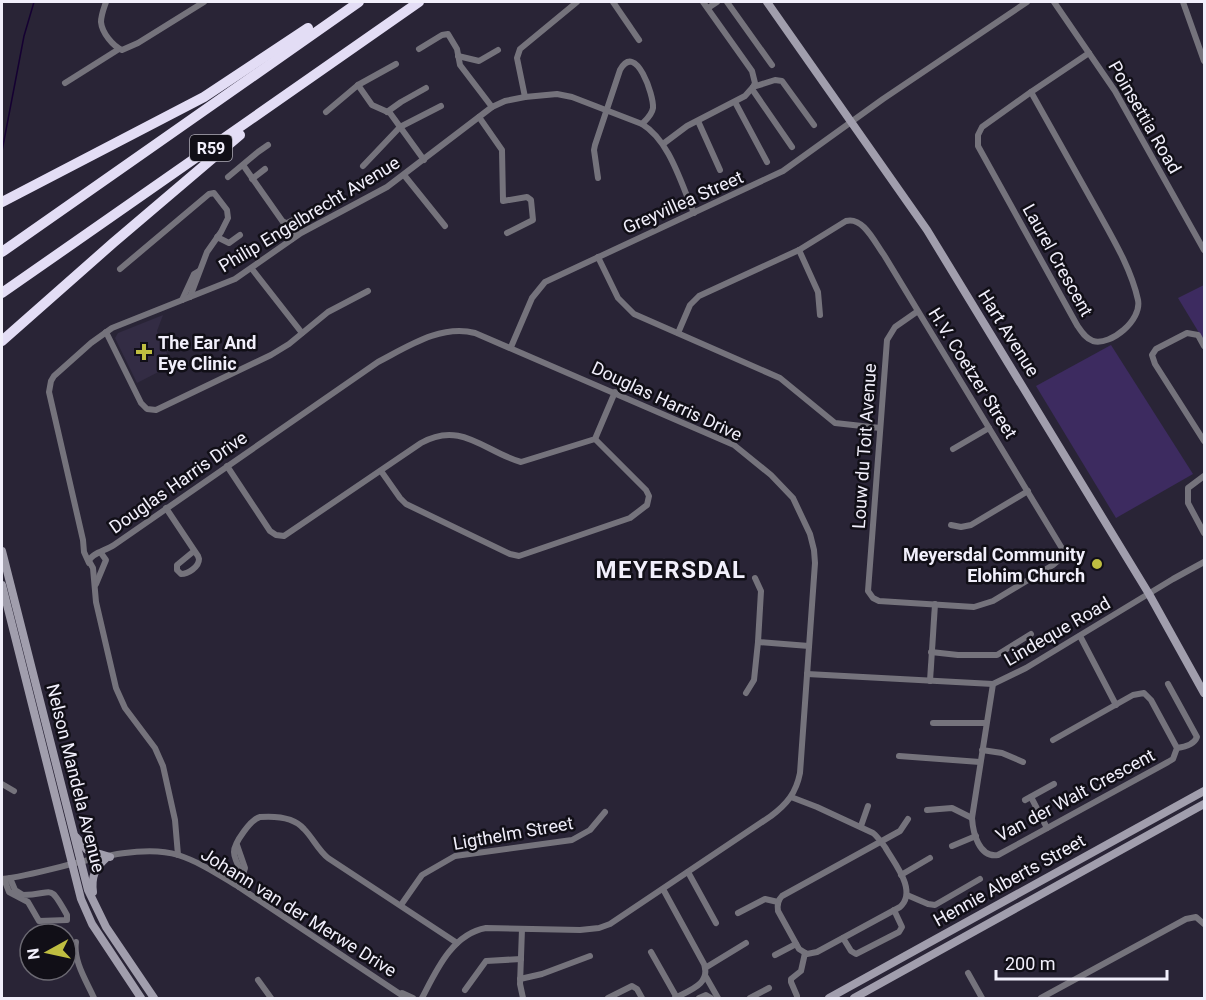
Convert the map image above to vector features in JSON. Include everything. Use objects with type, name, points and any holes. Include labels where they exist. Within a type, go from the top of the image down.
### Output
[{"type":"highway","points":[[2,202],[204,97],[348,2]]},
{"type":"highway","name":"R59","points":[[2,252],[359,2]]},
{"type":"highway","name":"R59","points":[[2,293],[419,2]]},
{"type":"highway","points":[[2,342],[273,105]]},
{"type":"street","points":[[106,2],[102,26],[119,48],[126,49],[204,2]]},
{"type":"street","points":[[525,97],[517,58],[520,49],[577,2]]},
{"type":"street","points":[[613,2],[639,39]]},
{"type":"street","points":[[703,2],[752,71],[755,79],[753,88],[792,147]]},
{"type":"street","points":[[708,8],[717,2]]},
{"type":"street","points":[[726,2],[772,65]]},
{"type":"street","name":"Hart Avenue","points":[[767,2],[927,230],[1149,594],[1204,693]]},
{"type":"street","name":"Greyvillea Street","points":[[511,347],[532,298],[541,286],[552,278],[774,176],[1027,2]]},
{"type":"street","name":"Poinsettia Road","points":[[1054,2],[1115,91],[1204,250]]},
{"type":"street","points":[[1183,2],[1204,61]]},
{"type":"street","points":[[419,50],[446,33],[457,47],[460,65],[492,107]]},
{"type":"street","points":[[65,83],[119,48]]},
{"type":"street","points":[[458,56],[479,61],[498,50]]},
{"type":"street","points":[[1031,92],[1089,52]]},
{"type":"street","points":[[597,178],[594,148],[622,66],[626,62],[633,62],[641,69],[653,106],[650,115],[642,124]]},
{"type":"street","points":[[326,112],[358,85],[396,64]]},
{"type":"street","points":[[663,144],[679,131],[735,102],[753,88],[776,80],[783,81],[814,125]]},
{"type":"street","points":[[358,85],[370,103],[387,112],[424,160]]},
{"type":"street","points":[[387,112],[426,88]]},
{"type":"street","name":"Laurel Crescent","points":[[1031,92],[1115,242],[1138,301],[1134,321],[1115,335],[1101,341],[1093,341],[1085,337],[1077,325],[981,154],[977,140],[980,129],[985,124],[1031,92]]},
{"type":"street","name":"Philip Engelbrecht Avenue","points":[[83,540],[49,387],[54,376],[106,332],[228,282],[252,269],[295,237],[387,187],[492,107],[525,97],[557,94],[572,97],[642,124],[650,129],[663,144],[694,213]]},
{"type":"street","points":[[735,102],[767,162]]},
{"type":"street","points":[[363,166],[400,127],[441,105]]},
{"type":"street","points":[[479,117],[502,150],[503,201],[529,198],[534,215],[532,221],[507,233]]},
{"type":"street","points":[[698,121],[720,170]]},
{"type":"street","points":[[228,177],[268,145]]},
{"type":"street","points":[[243,165],[295,237]]},
{"type":"street","points":[[252,179],[265,170]]},
{"type":"street","points":[[404,175],[445,226]]},
{"type":"street","points":[[120,270],[213,193],[222,202],[228,214],[226,222],[208,248],[190,297]]},
{"type":"street","points":[[285,223],[312,211]]},
{"type":"street","name":"H.V. Coetzer Street","points":[[678,333],[690,306],[699,296],[799,250],[842,223],[857,221],[884,255],[1060,543],[1063,555],[993,601],[974,607],[879,601],[871,596]]},
{"type":"street","points":[[217,237],[229,243],[240,235]]},
{"type":"street","points":[[799,250],[818,292],[820,315]]},
{"type":"street","points":[[598,257],[618,298],[626,308],[638,316],[780,378],[836,423],[880,428]]},
{"type":"street","points":[[252,269],[302,333]]},
{"type":"street","points":[[182,300],[195,274],[199,271]]},
{"type":"street","points":[[106,332],[141,403],[150,411],[162,408],[272,355],[336,308],[368,291]]},
{"type":"street","name":"Louw du Toit Avenue","points":[[871,596],[868,586],[887,340],[895,327],[918,311]]},
{"type":"street","name":"Douglas Harris Drive","points":[[95,585],[114,545],[373,366],[424,340],[446,332],[463,330],[511,347],[734,445],[791,494],[803,515],[814,550],[800,772],[791,797],[782,808],[663,889],[614,921],[599,928],[580,930],[480,929],[470,933],[457,943],[417,998]]},
{"type":"street","points":[[1203,437],[1155,364],[1152,355],[1156,349],[1191,332],[1198,335],[1204,346]]},
{"type":"street","points":[[227,466],[270,531],[281,536],[294,531],[426,440],[443,435],[463,436],[520,462],[595,439],[615,392]]},
{"type":"street","points":[[952,449],[989,428]]},
{"type":"street","points":[[381,471],[404,502],[510,554],[523,555],[630,518],[647,505],[649,496],[646,490],[595,439]]},
{"type":"street","points":[[1204,476],[1188,488],[1187,499],[1204,533]]},
{"type":"street","points":[[951,525],[961,527],[971,525],[1028,491]]},
{"type":"street","points":[[166,508],[194,551]]},
{"type":"street","name":"Douglas Harris Drive","points":[[83,540],[88,548],[106,560]]},
{"type":"street","name":"Douglas Harris Drive","points":[[83,540],[84,552],[91,566],[96,602],[116,688],[125,708],[155,748],[163,766],[175,820],[178,855]]},
{"type":"street","points":[[102,568],[91,566],[91,556],[114,545]]},
{"type":"street","name":"Nelson Mandela Avenue","points":[[2,551],[73,832],[81,900],[92,924],[141,999]]},
{"type":"street","name":"Lindeque Road","points":[[807,674],[993,684],[1026,668],[1204,562]]},
{"type":"street","points":[[746,693],[754,680],[758,642],[761,591],[755,578]]},
{"type":"street","name":"Nelson Mandela Avenue","points":[[2,585],[76,864],[98,913],[154,999]]},
{"type":"street","points":[[930,681],[935,604]]},
{"type":"street","points":[[931,652],[978,656],[997,655],[1031,634]]},
{"type":"street","points":[[1080,636],[1116,705]]},
{"type":"street","points":[[758,642],[809,646]]},
{"type":"street","name":"Van der Walt Crescent","points":[[993,684],[982,723],[982,750],[972,818],[975,836],[983,850],[992,856],[998,855],[1168,762],[1173,759],[1177,748],[1151,700],[1144,693],[1133,694],[1053,740]]},
{"type":"street","points":[[1168,684],[1197,737],[1188,746],[1177,748]]},
{"type":"street","points":[[933,723],[982,723]]},
{"type":"street","points":[[982,750],[1002,753],[1023,762]]},
{"type":"street","points":[[899,756],[980,762]]},
{"type":"street","points":[[2,783],[14,791]]},
{"type":"street","points":[[1047,828],[1028,799],[1054,784]]},
{"type":"street","name":"Hennie Alberts Street","points":[[829,999],[1204,791]]},
{"type":"street","points":[[791,797],[870,830],[880,841],[907,887],[907,896],[903,904],[894,910],[815,953],[805,953],[796,944],[778,911],[778,902],[782,896],[880,841],[900,831],[908,819]]},
{"type":"street","name":"Hennie Alberts Street","points":[[854,999],[1204,804]]},
{"type":"street","points":[[861,826],[868,806]]},
{"type":"street","points":[[927,810],[952,808],[972,818]]},
{"type":"street","name":"Ligthelm Street","points":[[401,905],[422,875],[455,856],[572,840],[590,830],[605,812]]},
{"type":"street","points":[[239,887],[243,875],[234,853],[245,829],[255,818],[270,816],[292,820],[304,829],[319,850],[328,858],[457,943]]},
{"type":"street","points":[[73,832],[87,850],[108,857],[95,870],[92,882],[93,898],[98,913]]},
{"type":"street","points":[[952,846],[975,836]]},
{"type":"street","name":"Johann van der Merwe Drive","points":[[5,879],[135,852],[164,852],[178,855],[211,870],[239,887],[406,999]]},
{"type":"street","points":[[901,875],[930,858]]},
{"type":"street","points":[[688,872],[716,923]]},
{"type":"street","points":[[5,879],[23,895],[47,891],[54,894],[67,915],[67,920],[39,921],[28,902],[9,892],[5,879]]},
{"type":"street","points":[[907,896],[935,905],[980,879]]},
{"type":"street","points":[[663,889],[705,968],[706,976],[718,999]]},
{"type":"street","points":[[738,913],[765,899],[778,902]]},
{"type":"street","points":[[843,938],[851,951],[856,954],[899,932],[902,927],[894,910]]},
{"type":"street","points":[[1041,999],[1186,919],[1196,917],[1204,924]]},
{"type":"street","points":[[522,928],[520,979],[523,999]]},
{"type":"street","points":[[705,968],[746,943]]},
{"type":"street","points":[[776,956],[796,944]]},
{"type":"street","points":[[651,952],[676,998],[700,984],[706,976]]},
{"type":"street","points":[[797,996],[790,981],[801,971],[805,953]]},
{"type":"street","points":[[520,979],[542,974],[590,956]]},
{"type":"street","points":[[465,990],[486,961],[521,959]]},
{"type":"street","points":[[78,961],[94,999]]},
{"type":"street","points":[[968,973],[982,999]]},
{"type":"street","points":[[258,980],[271,999]]},
{"type":"street","points":[[608,999],[632,986],[637,989],[642,999]]},
{"type":"street","points":[[750,999],[769,988]]},
{"type":"street","name":"Johann van der Merwe Drive","points":[[396,991],[417,998]]},
{"type":"street","points":[[699,999],[706,995],[711,999]]},
{"type":"shaded area","points":[[1204,285],[1204,341],[1178,298]]},
{"type":"shaded area","name":"The Ear And Eye Clinic","points":[[163,315],[157,331],[172,365],[137,383],[115,338],[118,333]]},
{"type":"shaded area","points":[[1111,345],[1193,474],[1116,518],[1036,386]]},
{"type":"waterway","points":[[2,151],[24,36],[34,2]]},
{"type":"place","name":"The Ear And Eye Clinic","points":[[144,352]]},
{"type":"place","name":"Meyersdal Community Elohim Church","points":[[1097,564]]},
{"type":"district","name":"MEYERSDAL","points":[[671,570]]}]
